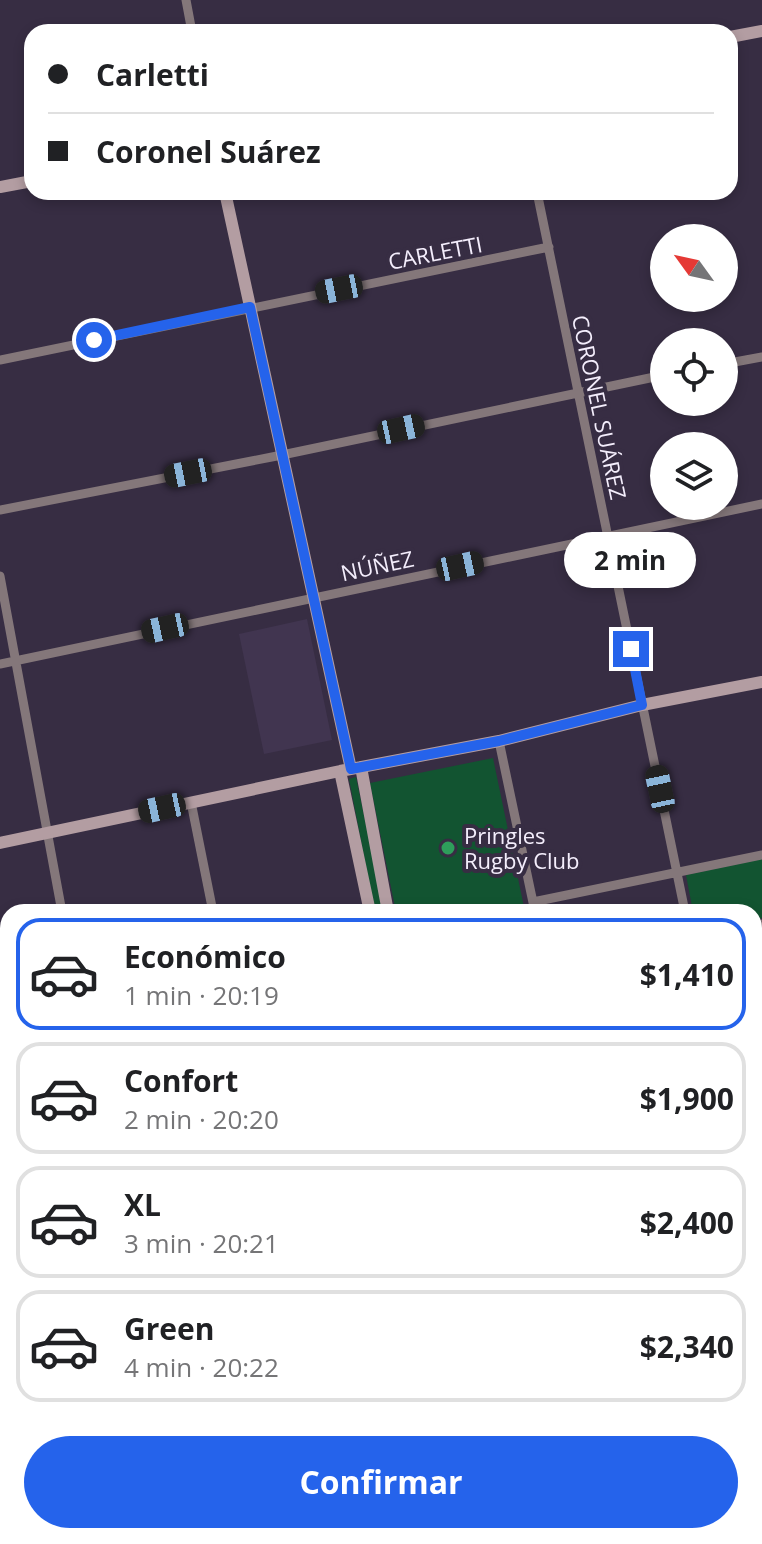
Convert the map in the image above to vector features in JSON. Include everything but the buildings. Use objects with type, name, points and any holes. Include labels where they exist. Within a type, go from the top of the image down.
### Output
[{"type":"main road","points":[[738,36],[762,31]]},
{"type":"main road","points":[[0,187],[24,182]]},
{"type":"main road","points":[[227,200],[351,769],[386,904]]},
{"type":"main road","points":[[0,843],[499,741],[642,705],[762,682]]},
{"type":"main road","points":[[351,769],[369,904]]},
{"type":"street","points":[[186,0],[190,24]]},
{"type":"street","name":"CORONEL SUÁREZ","points":[[539,200],[683,904]]},
{"type":"street","name":"CARLETTI","points":[[0,360],[549,247]]},
{"type":"street","points":[[738,361],[762,357]]},
{"type":"street","points":[[0,510],[650,378]]},
{"type":"street","name":"NÚÑEZ","points":[[0,664],[762,504]]},
{"type":"street","points":[[0,576],[61,904]]},
{"type":"street","points":[[499,741],[533,904]]},
{"type":"street","points":[[191,802],[211,904]]},
{"type":"street","points":[[546,904],[762,855]]},
{"type":"shaded area","points":[[307,619],[332,740],[264,754],[239,634]]},
{"type":"green space","name":"Pringles Rugby Club","points":[[493,758],[523,904],[394,904],[370,783]]},
{"type":"green space","points":[[356,777],[382,904],[373,904],[349,779]]},
{"type":"green space","points":[[762,859],[762,904],[691,904],[686,875]]},
{"type":"place","name":"Pringles Rugby Club","points":[[448,848]]},
{"type":"route","points":[[94,340],[250,307],[351,769],[499,741],[642,705],[631,649]]}]
